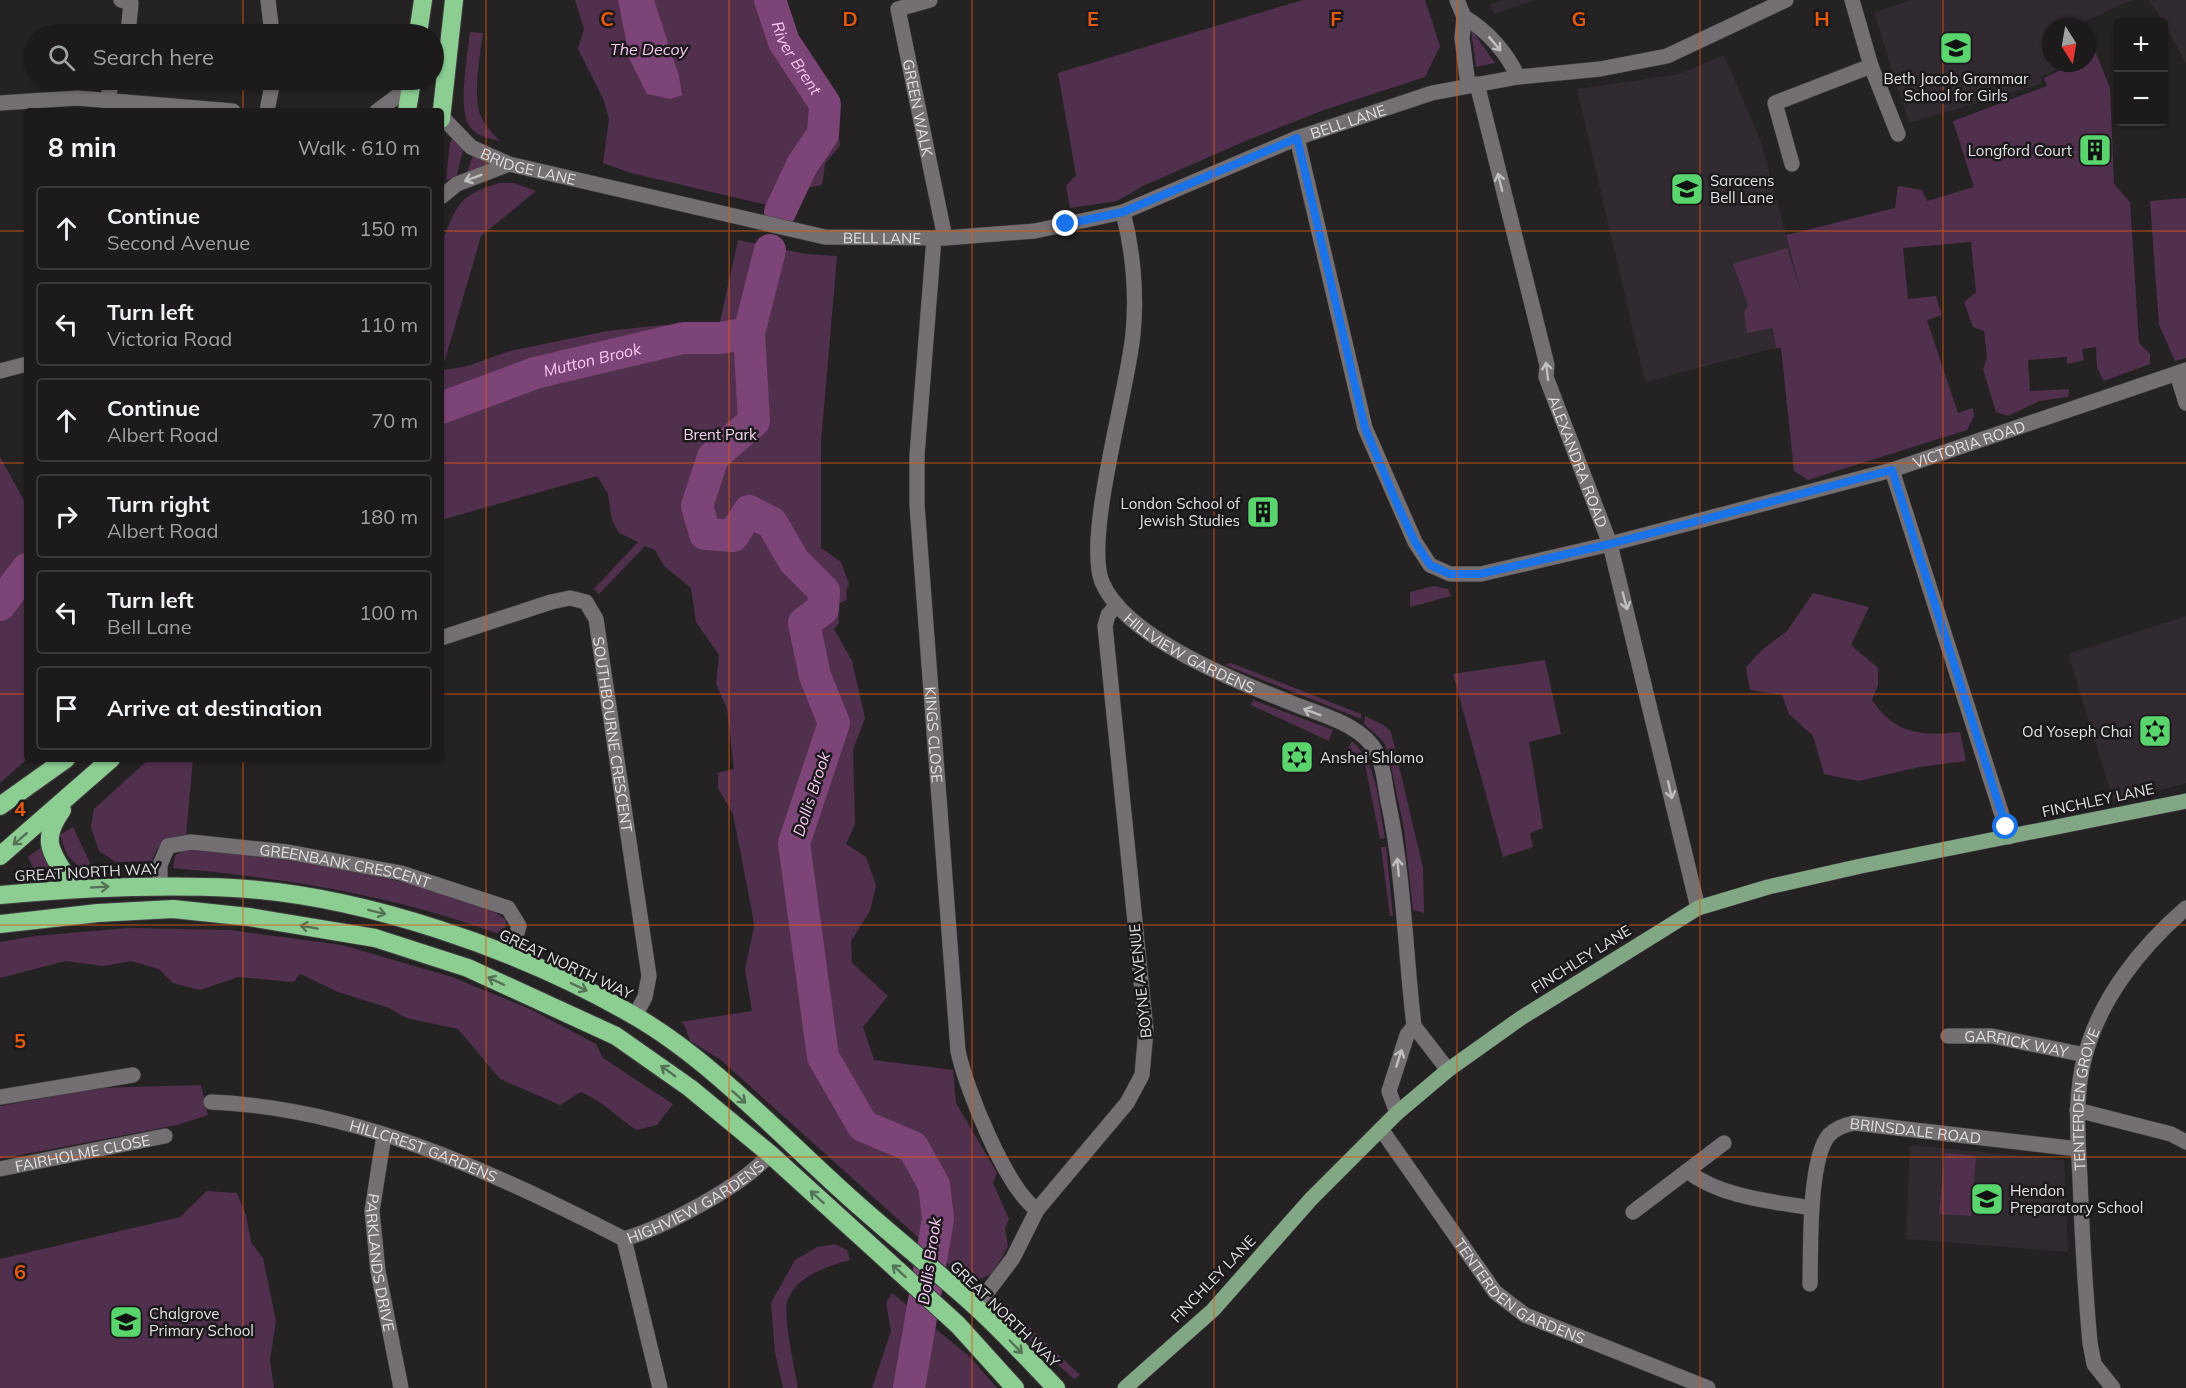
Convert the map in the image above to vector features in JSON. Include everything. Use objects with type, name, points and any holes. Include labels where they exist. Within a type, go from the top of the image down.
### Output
[{"type":"highway","points":[[419,24],[423,0]]},
{"type":"highway","points":[[442,108],[454,0]]},
{"type":"highway","points":[[407,108],[410,90]]},
{"type":"highway","points":[[0,806],[62,762]]},
{"type":"highway","points":[[0,856],[108,762]]},
{"type":"highway","points":[[74,889],[48,841],[49,828],[77,789]]},
{"type":"highway","name":"GREAT NORTH WAY","points":[[0,895],[160,885],[236,888],[325,901],[438,929],[510,956],[635,1016],[698,1061],[852,1200],[976,1307],[1056,1388]]},
{"type":"highway","points":[[0,924],[87,914],[173,909],[249,917],[375,938],[468,968],[616,1036],[690,1088],[770,1154],[958,1325],[1015,1388]]},
{"type":"main road","name":"FINCHLEY LANE","points":[[1125,1388],[1213,1310],[1311,1199],[1397,1113],[1448,1070],[1521,1018],[1698,908],[1768,886],[2186,801]]},
{"type":"street","points":[[121,0],[131,3],[129,24]]},
{"type":"street","points":[[268,0],[271,24]]},
{"type":"street","name":"GREEN WALK","points":[[930,0],[898,9],[939,238]]},
{"type":"street","points":[[1457,0],[1464,17],[1480,26],[1511,63],[1518,77]]},
{"type":"street","name":"BELL LANE","points":[[629,191],[825,237],[939,238],[1035,231],[1123,212],[1297,138],[1383,108],[1472,85],[1518,77],[1600,69],[1667,56],[1786,0]]},
{"type":"street","points":[[1852,0],[1871,66],[1898,134]]},
{"type":"street","name":"ALEXANDRA ROAD","points":[[1464,17],[1462,38],[1472,85],[1547,365],[1546,377],[1610,544],[1698,908]]},
{"type":"street","points":[[1792,164],[1775,103],[1871,66]]},
{"type":"street","points":[[106,102],[110,90]]},
{"type":"street","points":[[268,108],[271,90]]},
{"type":"street","points":[[380,108],[402,90]]},
{"type":"street","points":[[0,103],[77,98],[191,108]]},
{"type":"street","name":"BRIDGE LANE","points":[[444,120],[471,147],[509,164],[629,191]]},
{"type":"street","name":"VICTORIA ROAD","points":[[1297,138],[1365,428],[1406,524],[1430,565],[1440,572],[1463,576],[1610,544],[1892,470],[2181,372]]},
{"type":"street","points":[[444,195],[457,184],[509,164]]},
{"type":"street","name":"HILLVIEW GARDENS","points":[[1123,212],[1130,250],[1133,336],[1103,504],[1098,558],[1101,578],[1117,605],[1149,632],[1185,656],[1264,692],[1341,723],[1371,744],[1381,764],[1395,832],[1414,1026]]},
{"type":"street","name":"KINGS CLOSE","points":[[939,238],[917,455],[917,505],[958,1051],[968,1090],[1008,1173],[1027,1203],[1037,1210]]},
{"type":"street","points":[[0,371],[24,365]]},
{"type":"street","points":[[2181,372],[2186,403]]},
{"type":"street","points":[[1892,470],[2009,837]]},
{"type":"street","name":"SOUTHBOURNE CRESCENT","points":[[444,637],[570,598],[586,602],[596,619],[649,976],[645,997],[635,1016]]},
{"type":"street","name":"BOYNE AVENUE","points":[[976,1307],[1013,1257],[1037,1210],[1127,1103],[1142,1075],[1146,1059],[1146,1030],[1105,626],[1108,615],[1117,605]]},
{"type":"street","name":"GREENBANK CRESCENT","points":[[160,885],[160,865],[168,846],[191,842],[288,852],[401,873],[508,908],[519,926],[510,956]]},
{"type":"street","name":"TENTERDEN GROVE","points":[[2110,1387],[2094,1364],[2091,1354],[2077,1110],[2085,1055],[2120,980],[2160,931],[2186,908]]},
{"type":"street","points":[[1397,1113],[1389,1091],[1407,1035],[1414,1026],[1448,1070]]},
{"type":"street","name":"GARRICK WAY","points":[[1948,1036],[1992,1036],[2085,1055]]},
{"type":"street","points":[[0,1097],[133,1075]]},
{"type":"street","name":"HILLCREST GARDENS","points":[[211,1102],[257,1104],[428,1148],[527,1189],[624,1239]]},
{"type":"street","points":[[2077,1110],[2171,1134],[2186,1142]]},
{"type":"street","name":"BRINSDALE ROAD","points":[[1810,1284],[1811,1208],[1821,1151],[1828,1137],[1844,1125],[1876,1126],[2078,1149]]},
{"type":"street","name":"TENTERDEN GARDENS","points":[[1381,1129],[1495,1292],[1509,1305],[1525,1315],[1708,1388]]},
{"type":"street","name":"PARKLANDS DRIVE","points":[[384,1135],[372,1211],[378,1271],[401,1388]]},
{"type":"street","name":"FAIRHOLME CLOSE","points":[[0,1169],[165,1136]]},
{"type":"street","points":[[1633,1212],[1724,1143]]},
{"type":"street","name":"HIGHVIEW GARDENS","points":[[660,1388],[624,1239],[653,1230],[750,1174],[770,1154]]},
{"type":"street","points":[[1688,1171],[1699,1180],[1719,1189],[1811,1208]]},
{"type":"shaded area","points":[[1503,0],[1535,0],[1494,14],[1490,5]]},
{"type":"shaded area","name":"Beth Jacob Grammar School for Girls","points":[[1911,0],[2132,0],[2092,18],[2042,18],[2042,72],[2051,72],[2040,77],[2043,83],[1909,123],[1874,13]]},
{"type":"shaded area","points":[[2148,0],[2186,0],[2186,64],[2168,30],[2168,18],[2161,18]]},
{"type":"shaded area","name":"Saracens Bell Lane","points":[[1724,55],[1761,142],[1815,342],[1767,350],[1645,382],[1577,89],[1680,74]]},
{"type":"shaded area","points":[[2186,616],[2186,783],[2114,802],[2068,654]]},
{"type":"shaded area","name":"Hendon Preparatory School","points":[[1910,1145],[2064,1160],[2068,1252],[1906,1239]]},
{"type":"green space","points":[[575,0],[785,0],[781,2],[782,17],[787,31],[800,55],[825,91],[837,118],[840,145],[825,164],[822,185],[802,189],[797,212],[631,173],[603,163],[609,119],[603,98],[578,49],[584,29]]},
{"type":"green space","points":[[1303,0],[1425,0],[1440,46],[1425,77],[1324,110],[1250,139],[1145,185],[1117,201],[1070,208],[1066,186],[1076,175],[1058,73]]},
{"type":"green space","points":[[1471,29],[1495,63],[1476,67]]},
{"type":"green space","points":[[470,32],[483,33],[478,74],[478,106],[484,122],[500,141],[476,133],[466,119],[464,95]]},
{"type":"green space","points":[[2096,53],[2110,88],[2114,184],[2130,202],[2139,343],[2150,354],[2150,364],[2104,381],[2097,368],[2096,347],[2082,349],[2084,360],[2067,364],[2067,357],[2028,360],[2030,391],[2069,389],[2068,397],[2039,401],[2008,416],[1996,412],[1983,369],[1987,358],[1984,331],[1973,327],[1964,302],[1976,292],[1971,242],[1903,248],[1908,299],[1936,296],[1942,315],[1927,320],[1958,413],[1973,408],[1974,416],[1967,430],[1808,480],[1794,471],[1781,348],[1776,348],[1773,328],[1747,333],[1744,312],[1748,305],[1733,264],[1787,248],[1801,292],[1786,235],[1895,208],[1898,186],[1922,190],[1927,201],[1974,187],[1953,121],[2047,86],[2044,78],[2057,72],[2096,72]]},
{"type":"green space","points":[[453,138],[464,147],[456,178],[446,180],[450,142]]},
{"type":"green space","points":[[474,153],[488,164],[467,172]]},
{"type":"green space","name":"Brent Park","points":[[500,183],[514,183],[536,191],[481,236],[444,363],[444,238],[460,204],[475,192]]},
{"type":"green space","points":[[2186,198],[2186,358],[2175,361],[2159,325],[2150,201]]},
{"type":"green space","name":"Brent Park","points":[[738,240],[806,254],[837,256],[821,442],[821,548],[841,562],[849,584],[846,590],[847,600],[838,604],[839,623],[834,629],[852,661],[865,718],[853,750],[855,824],[846,844],[866,857],[876,885],[870,911],[851,941],[852,963],[888,996],[863,1027],[874,1060],[953,1070],[956,1103],[997,1173],[993,1183],[1009,1219],[1005,1229],[1008,1246],[993,1273],[970,1284],[721,1060],[690,1041],[685,1026],[680,1022],[752,1011],[745,969],[754,927],[752,912],[733,814],[718,788],[718,773],[734,769],[727,709],[716,684],[719,655],[696,622],[691,588],[664,566],[655,550],[645,546],[599,594],[594,589],[638,542],[619,533],[612,520],[608,494],[597,476],[444,519],[444,370],[464,367],[510,351],[607,331],[663,325],[718,331]]},
{"type":"green space","points":[[0,457],[24,501],[24,762],[0,783]]},
{"type":"green space","points":[[1434,586],[1448,589],[1451,596],[1410,607],[1410,592]]},
{"type":"green space","points":[[1813,593],[1869,607],[1851,645],[1878,668],[1878,685],[1872,700],[1890,720],[1910,730],[1921,733],[1960,732],[1966,761],[1919,767],[1859,781],[1824,774],[1813,736],[1789,714],[1782,695],[1750,690],[1746,667],[1763,649],[1787,631]]},
{"type":"green space","points":[[1545,660],[1561,734],[1529,742],[1543,828],[1530,833],[1533,847],[1503,857],[1453,674]]},
{"type":"green space","points":[[1231,663],[1361,714],[1361,719],[1225,665]]},
{"type":"green space","points":[[1253,700],[1333,730],[1329,741],[1251,705]]},
{"type":"green space","points":[[1365,716],[1385,726],[1391,732],[1423,868],[1424,913],[1413,910],[1404,829],[1388,752],[1383,741],[1364,724]]},
{"type":"green space","points":[[1352,741],[1368,762],[1379,799],[1385,838],[1380,839],[1365,764],[1359,755],[1348,749]]},
{"type":"green space","points":[[146,762],[193,762],[186,835],[164,841],[157,849],[152,861],[116,862],[99,851],[91,827],[94,809]]},
{"type":"green space","points":[[73,827],[91,865],[80,868],[67,855],[60,835]]},
{"type":"green space","points":[[42,847],[56,870],[36,873],[28,857]]},
{"type":"green space","points":[[193,847],[324,866],[421,887],[480,906],[500,916],[506,920],[504,936],[423,910],[341,891],[257,877],[173,868],[175,855]]},
{"type":"green space","points":[[1381,847],[1386,847],[1393,916],[1390,916]]},
{"type":"green space","points":[[128,928],[230,930],[342,945],[452,977],[530,1009],[596,1044],[603,1058],[673,1104],[657,1125],[636,1130],[603,1105],[581,1092],[560,1105],[500,1079],[458,1029],[406,1018],[389,1008],[338,992],[300,974],[294,982],[238,977],[200,990],[173,983],[159,969],[131,961],[104,966],[65,961],[0,978],[0,942],[35,936]]},
{"type":"green space","points":[[201,1085],[208,1115],[177,1125],[0,1159],[0,1106],[99,1088]]},
{"type":"green space","points":[[1945,1153],[1976,1156],[1971,1216],[1939,1214]]},
{"type":"green space","name":"Chalgrove Primary School","points":[[207,1191],[237,1193],[246,1215],[251,1242],[263,1258],[276,1321],[270,1360],[274,1388],[0,1388],[0,1259],[180,1217]]},
{"type":"green space","points":[[835,1244],[847,1250],[850,1260],[823,1269],[806,1278],[788,1299],[788,1329],[798,1388],[783,1388],[775,1352],[771,1303],[795,1260],[817,1247]]},
{"type":"green space","points":[[892,1293],[970,1357],[997,1388],[872,1388],[891,1331],[886,1303]]},
{"type":"green space","points":[[999,1298],[1080,1375],[1074,1379],[1002,1315]]},
{"type":"water","name":"The Decoy","points":[[618,0],[654,0],[679,76],[682,95],[671,99],[647,94],[630,60]]},
{"type":"waterway","name":"River Brent","points":[[770,0],[784,42],[825,104],[823,134],[802,165],[780,212]]},
{"type":"waterway","name":"Dollis Brook","points":[[770,250],[749,333],[754,421],[713,457],[697,506],[705,534],[733,536],[749,511],[772,523],[794,561],[824,591],[823,609],[804,623],[815,676],[834,723],[794,843],[823,1057],[863,1126],[913,1147],[934,1185],[938,1219],[909,1388]]},
{"type":"waterway","name":"Mutton Brook","points":[[444,407],[535,373],[683,338],[720,338],[749,333]]},
{"type":"waterway","name":"Mutton Brook","points":[[0,605],[24,573]]},
{"type":"place","name":"Beth Jacob Grammar School for Girls","points":[[1956,48]]},
{"type":"place","name":"Longford Court","points":[[2095,150]]},
{"type":"place","name":"Saracens Bell Lane","points":[[1687,189]]},
{"type":"place","name":"London School of Jewish Studies","points":[[1263,512]]},
{"type":"place","name":"Od Yoseph Chai","points":[[2155,731]]},
{"type":"place","name":"Anshei Shlomo","points":[[1297,757]]},
{"type":"place","name":"Hendon Preparatory School","points":[[1987,1199]]},
{"type":"place","name":"Chalgrove Primary School","points":[[126,1322]]},
{"type":"route","points":[[1066,224],[1123,212],[1297,138],[1365,428],[1415,542],[1430,565],[1440,572],[1463,576],[1480,574],[1610,544],[1892,470],[2006,827]]}]
